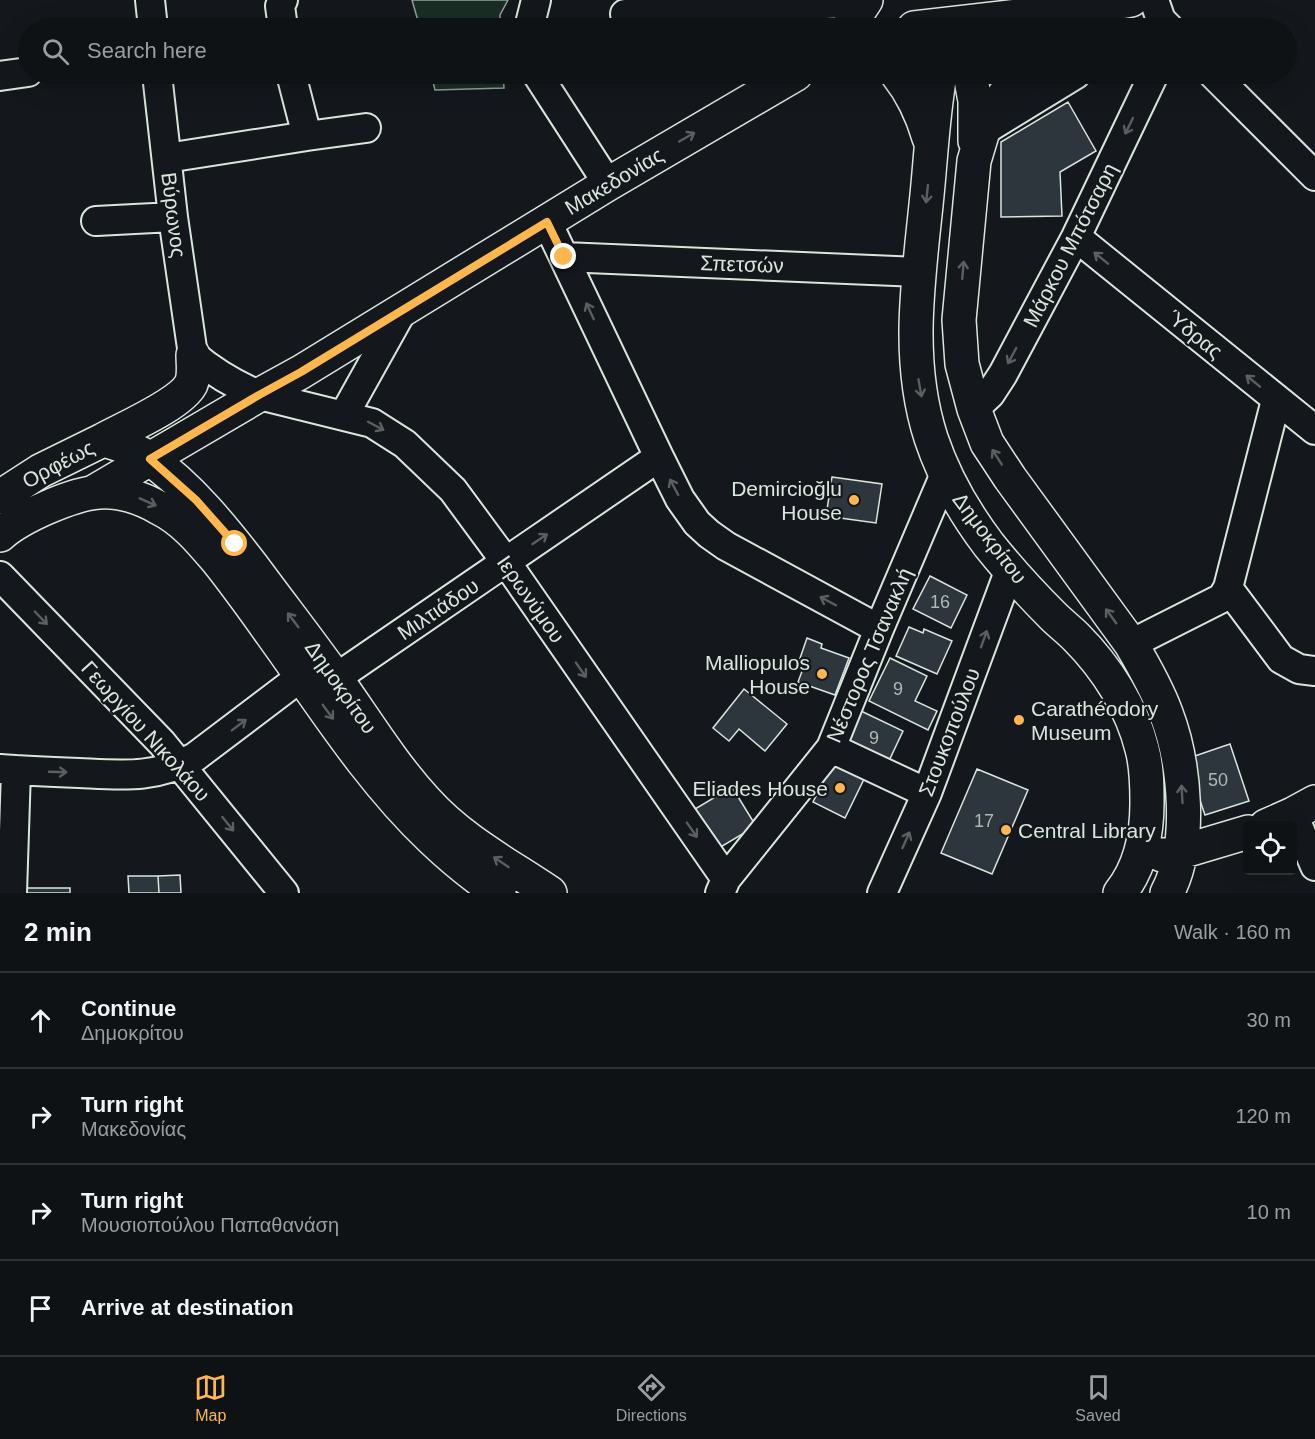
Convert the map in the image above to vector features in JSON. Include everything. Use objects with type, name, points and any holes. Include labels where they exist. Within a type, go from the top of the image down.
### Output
[{"type":"main road","points":[[930,0],[954,18]]},
{"type":"main road","points":[[988,18],[1083,12],[1131,0]]},
{"type":"main road","name":"Μακεδονίας","points":[[92,493],[301,372],[608,184],[779,84]]},
{"type":"main road","points":[[905,84],[918,105],[932,148]]},
{"type":"main road","name":"Δημοκρίτου","points":[[939,84],[915,332],[917,371],[927,423],[952,489],[980,532],[1053,617],[1090,652],[1127,707],[1137,730],[1146,774],[1146,829],[1137,863],[1120,893]]},
{"type":"main road","points":[[972,84],[979,146],[959,320],[962,364],[974,409],[987,442],[1010,478],[1131,644],[1167,715],[1180,766],[1183,827],[1181,852],[1167,893]]},
{"type":"main road","points":[[979,146],[992,112],[1014,84]]},
{"type":"main road","points":[[103,440],[167,406],[186,390],[193,376],[193,355]]},
{"type":"main road","name":"Ορφέως","points":[[0,497],[40,471],[103,440],[130,448],[150,459]]},
{"type":"main road","name":"Δημοκρίτου","points":[[150,459],[196,500],[227,535],[336,678],[396,764],[427,803],[482,849],[550,893]]},
{"type":"main road","name":"Δημοκρίτου","points":[[92,493],[112,492],[138,498],[161,508],[187,527],[239,588],[362,759],[392,796],[446,852],[499,893]]},
{"type":"main road","name":"Ορφέως","points":[[0,535],[27,517],[92,493]]},
{"type":"main road","points":[[1141,847],[1150,853],[1170,855],[1243,833]]},
{"type":"street","points":[[150,0],[152,18]]},
{"type":"street","points":[[282,18],[280,6],[283,0]]},
{"type":"street","points":[[532,18],[536,0]]},
{"type":"street","points":[[625,14],[860,10]]},
{"type":"street","points":[[0,76],[18,73]]},
{"type":"street","name":"Βύρωνος","points":[[158,84],[173,217],[193,355]]},
{"type":"street","points":[[294,84],[307,135]]},
{"type":"street","points":[[543,84],[608,184]]},
{"type":"street","points":[[979,146],[1063,84]]},
{"type":"street","name":"Μάρκου Μπότσαρη","points":[[974,409],[990,394],[1003,374],[1076,237],[1149,84]]},
{"type":"street","points":[[1223,84],[1315,176]]},
{"type":"street","points":[[166,158],[307,135],[366,128]]},
{"type":"street","points":[[96,221],[173,217]]},
{"type":"street","points":[[547,222],[659,458],[691,516],[709,534],[726,546],[879,629]]},
{"type":"street","name":"Ύδρας","points":[[1076,237],[1315,430]]},
{"type":"street","name":"Σπετσών","points":[[564,257],[919,272]]},
{"type":"street","points":[[344,415],[402,311]]},
{"type":"street","name":"Ιερωνύμου","points":[[193,355],[217,373],[259,395],[372,423],[405,444],[453,490],[506,562],[723,886]]},
{"type":"street","points":[[1131,644],[1222,598],[1227,588],[1276,400]]},
{"type":"street","name":"Μιλτιάδου","points":[[336,678],[659,458]]},
{"type":"street","name":"Νέστορος Τσανακλή","points":[[723,886],[831,748],[945,474]]},
{"type":"street","name":"Στουκοπούλου","points":[[882,893],[927,793],[1010,569]]},
{"type":"street","name":"Γεωργίου Νικολάου","points":[[0,576],[148,728],[284,893]]},
{"type":"street","points":[[1227,588],[1281,660],[1299,669],[1315,671]]},
{"type":"street","points":[[12,893],[8,770],[134,775],[181,766],[206,750],[302,676]]},
{"type":"street","points":[[831,748],[927,793]]},
{"type":"street","points":[[1291,814],[1315,866]]},
{"type":"green space","points":[[412,0],[508,0],[500,18],[417,18]]},
{"type":"green space","points":[[434,84],[504,84],[504,88],[435,90]]},
{"type":"building","points":[[1068,102],[1096,151],[1060,172],[1062,216],[1001,217],[1001,142]]},
{"type":"building","name":"Demircioğlu House","points":[[832,477],[882,484],[876,523],[826,516]]},
{"type":"building","points":[[930,576],[967,595],[951,628],[913,609]]},
{"type":"building","points":[[909,627],[923,633],[924,629],[952,641],[937,674],[896,656]]},
{"type":"building","name":"Malliopulos House","points":[[807,638],[822,644],[821,648],[849,658],[835,695],[798,682],[804,666],[798,664]]},
{"type":"building","points":[[890,658],[927,676],[915,701],[937,711],[928,730],[869,701]]},
{"type":"building","points":[[744,689],[787,724],[765,751],[739,729],[729,741],[713,728]]},
{"type":"building","points":[[861,711],[903,731],[887,765],[845,746]]},
{"type":"building","points":[[1230,744],[1249,801],[1205,815],[1186,759]]},
{"type":"building","name":"Eliades House","points":[[835,759],[866,775],[845,818],[813,802]]},
{"type":"building","points":[[977,769],[1028,790],[992,874],[941,853]]},
{"type":"building","points":[[732,787],[756,826],[719,848],[695,809]]},
{"type":"building","points":[[180,875],[181,893],[159,893],[158,876]]},
{"type":"building","points":[[128,876],[158,876],[159,893],[129,893]]},
{"type":"building","points":[[18,888],[70,888],[70,893],[18,893]]},
{"type":"place","name":"Demircioğlu House","points":[[854,500]]},
{"type":"place","name":"Malliopulos House","points":[[822,674]]},
{"type":"place","name":"Carathéodory Museum","points":[[1019,720]]},
{"type":"place","name":"Eliades House","points":[[840,788]]},
{"type":"place","name":"Central Library","points":[[1006,830]]},
{"type":"route","points":[[235,544],[196,500],[150,459],[301,372],[547,222],[564,257]]}]
